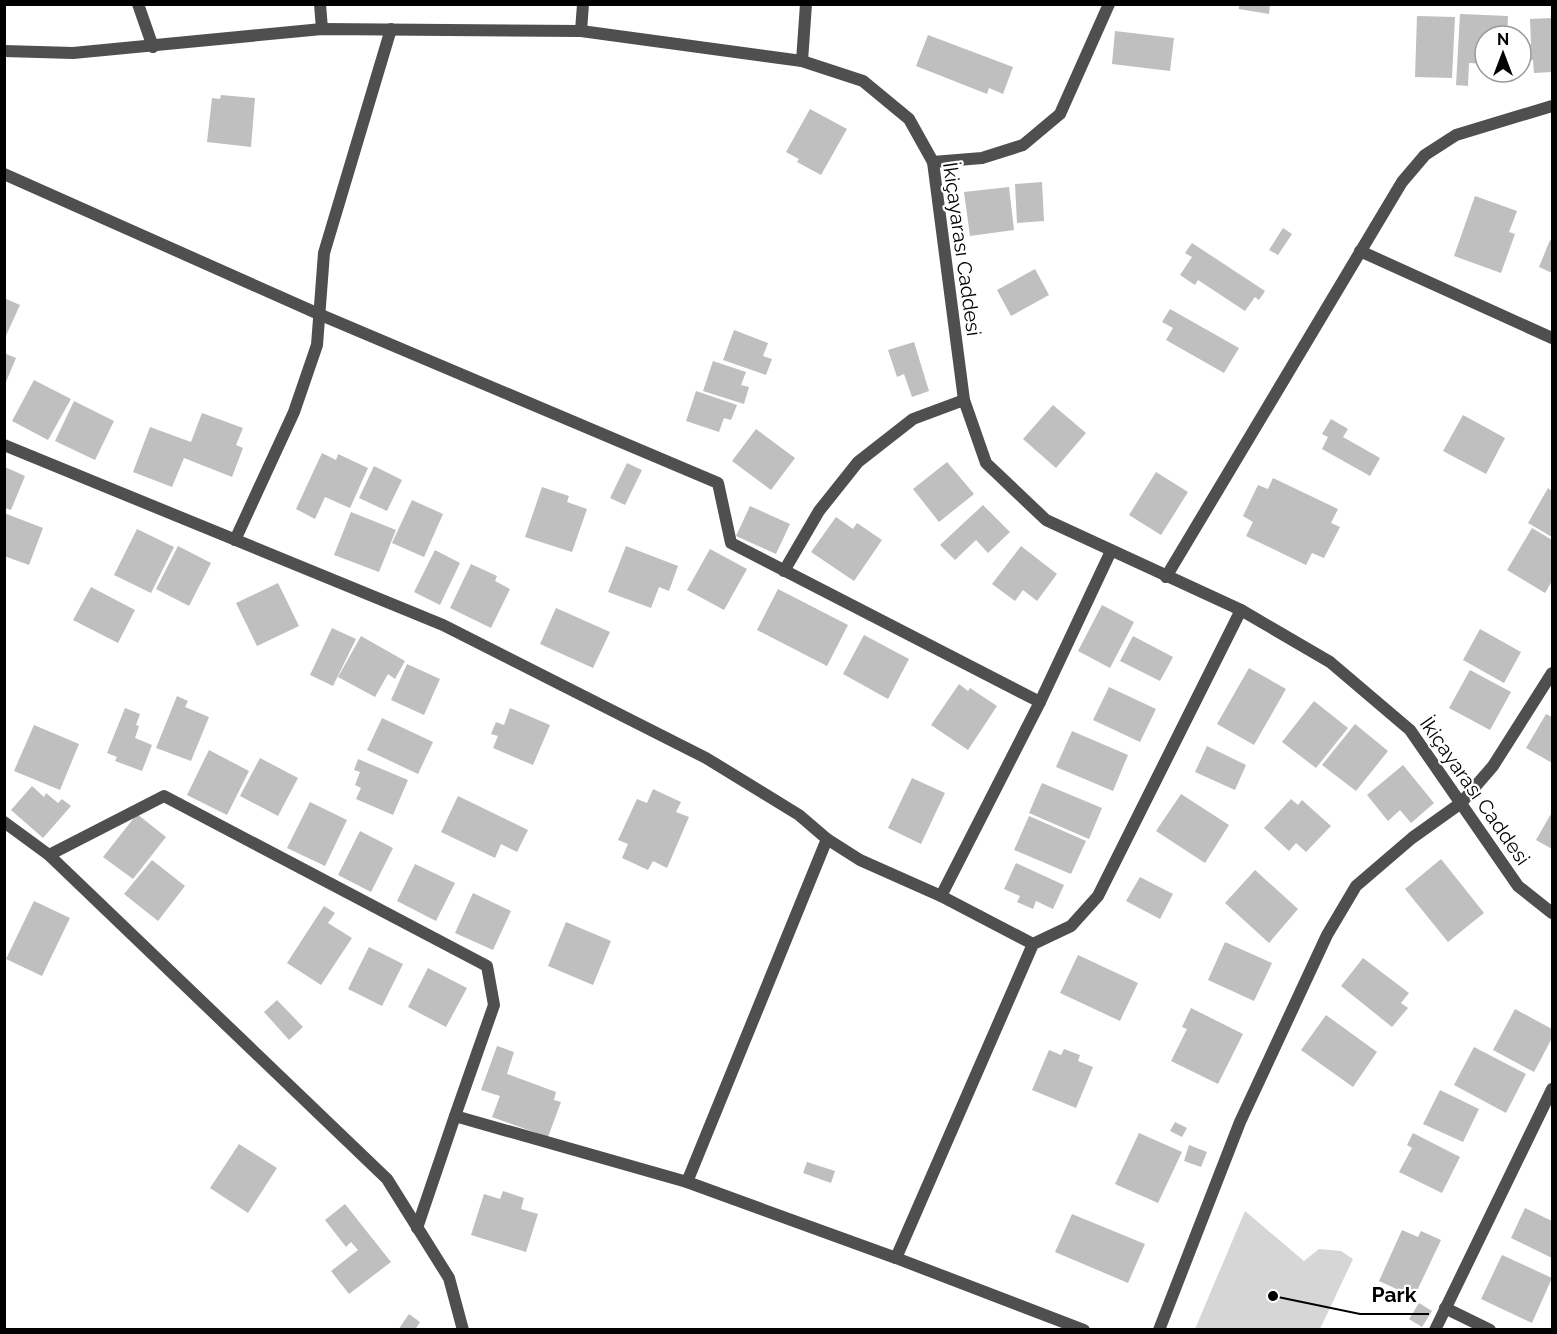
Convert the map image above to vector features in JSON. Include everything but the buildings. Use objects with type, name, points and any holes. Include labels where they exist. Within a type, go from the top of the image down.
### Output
[{"type":"street","points":[[138,4],[153,47]]},
{"type":"street","points":[[320,4],[322,29]]},
{"type":"street","points":[[581,31],[583,4]]},
{"type":"street","points":[[802,61],[806,4]]},
{"type":"street","points":[[933,162],[982,158],[1023,144],[1060,114],[1109,4]]},
{"type":"street","name":"İkiçayarası Caddesi","points":[[4,51],[73,53],[322,29],[581,31],[802,61],[863,81],[909,119],[933,162],[964,400],[986,463],[1046,520],[1241,610],[1330,662],[1410,730],[1518,886],[1552,913]]},
{"type":"street","points":[[235,540],[294,412],[317,345],[324,253],[391,29]]},
{"type":"street","points":[[1166,577],[1402,182],[1425,155],[1456,135],[1552,106]]},
{"type":"street","points":[[4,174],[321,315],[718,483],[731,543],[1040,702]]},
{"type":"street","points":[[1360,250],[1552,338]]},
{"type":"street","points":[[784,571],[819,511],[858,462],[913,419],[964,400]]},
{"type":"street","points":[[4,445],[443,625],[706,758],[799,815],[827,839],[860,860],[941,896],[1033,944]]},
{"type":"street","points":[[941,896],[1040,702],[1111,550]]},
{"type":"street","points":[[896,1258],[1033,944],[1071,926],[1098,896],[1241,610]]},
{"type":"street","points":[[1159,1329],[1240,1122],[1327,935],[1356,886],[1412,838],[1461,803],[1493,766],[1552,673]]},
{"type":"street","points":[[50,855],[164,796],[487,966],[494,1005],[417,1227]]},
{"type":"street","points":[[4,822],[50,855],[387,1179],[449,1278],[463,1329]]},
{"type":"street","points":[[687,1182],[827,839]]},
{"type":"street","points":[[1435,1329],[1552,1089]]},
{"type":"street","points":[[455,1116],[687,1182],[1084,1329]]},
{"type":"street","points":[[1445,1308],[1490,1329]]},
{"type":"shaded area","points":[[1245,1211],[1304,1261],[1319,1249],[1341,1251],[1353,1259],[1320,1329],[1195,1329]]},
{"type":"place","name":"Park","points":[[1273,1296]]}]
